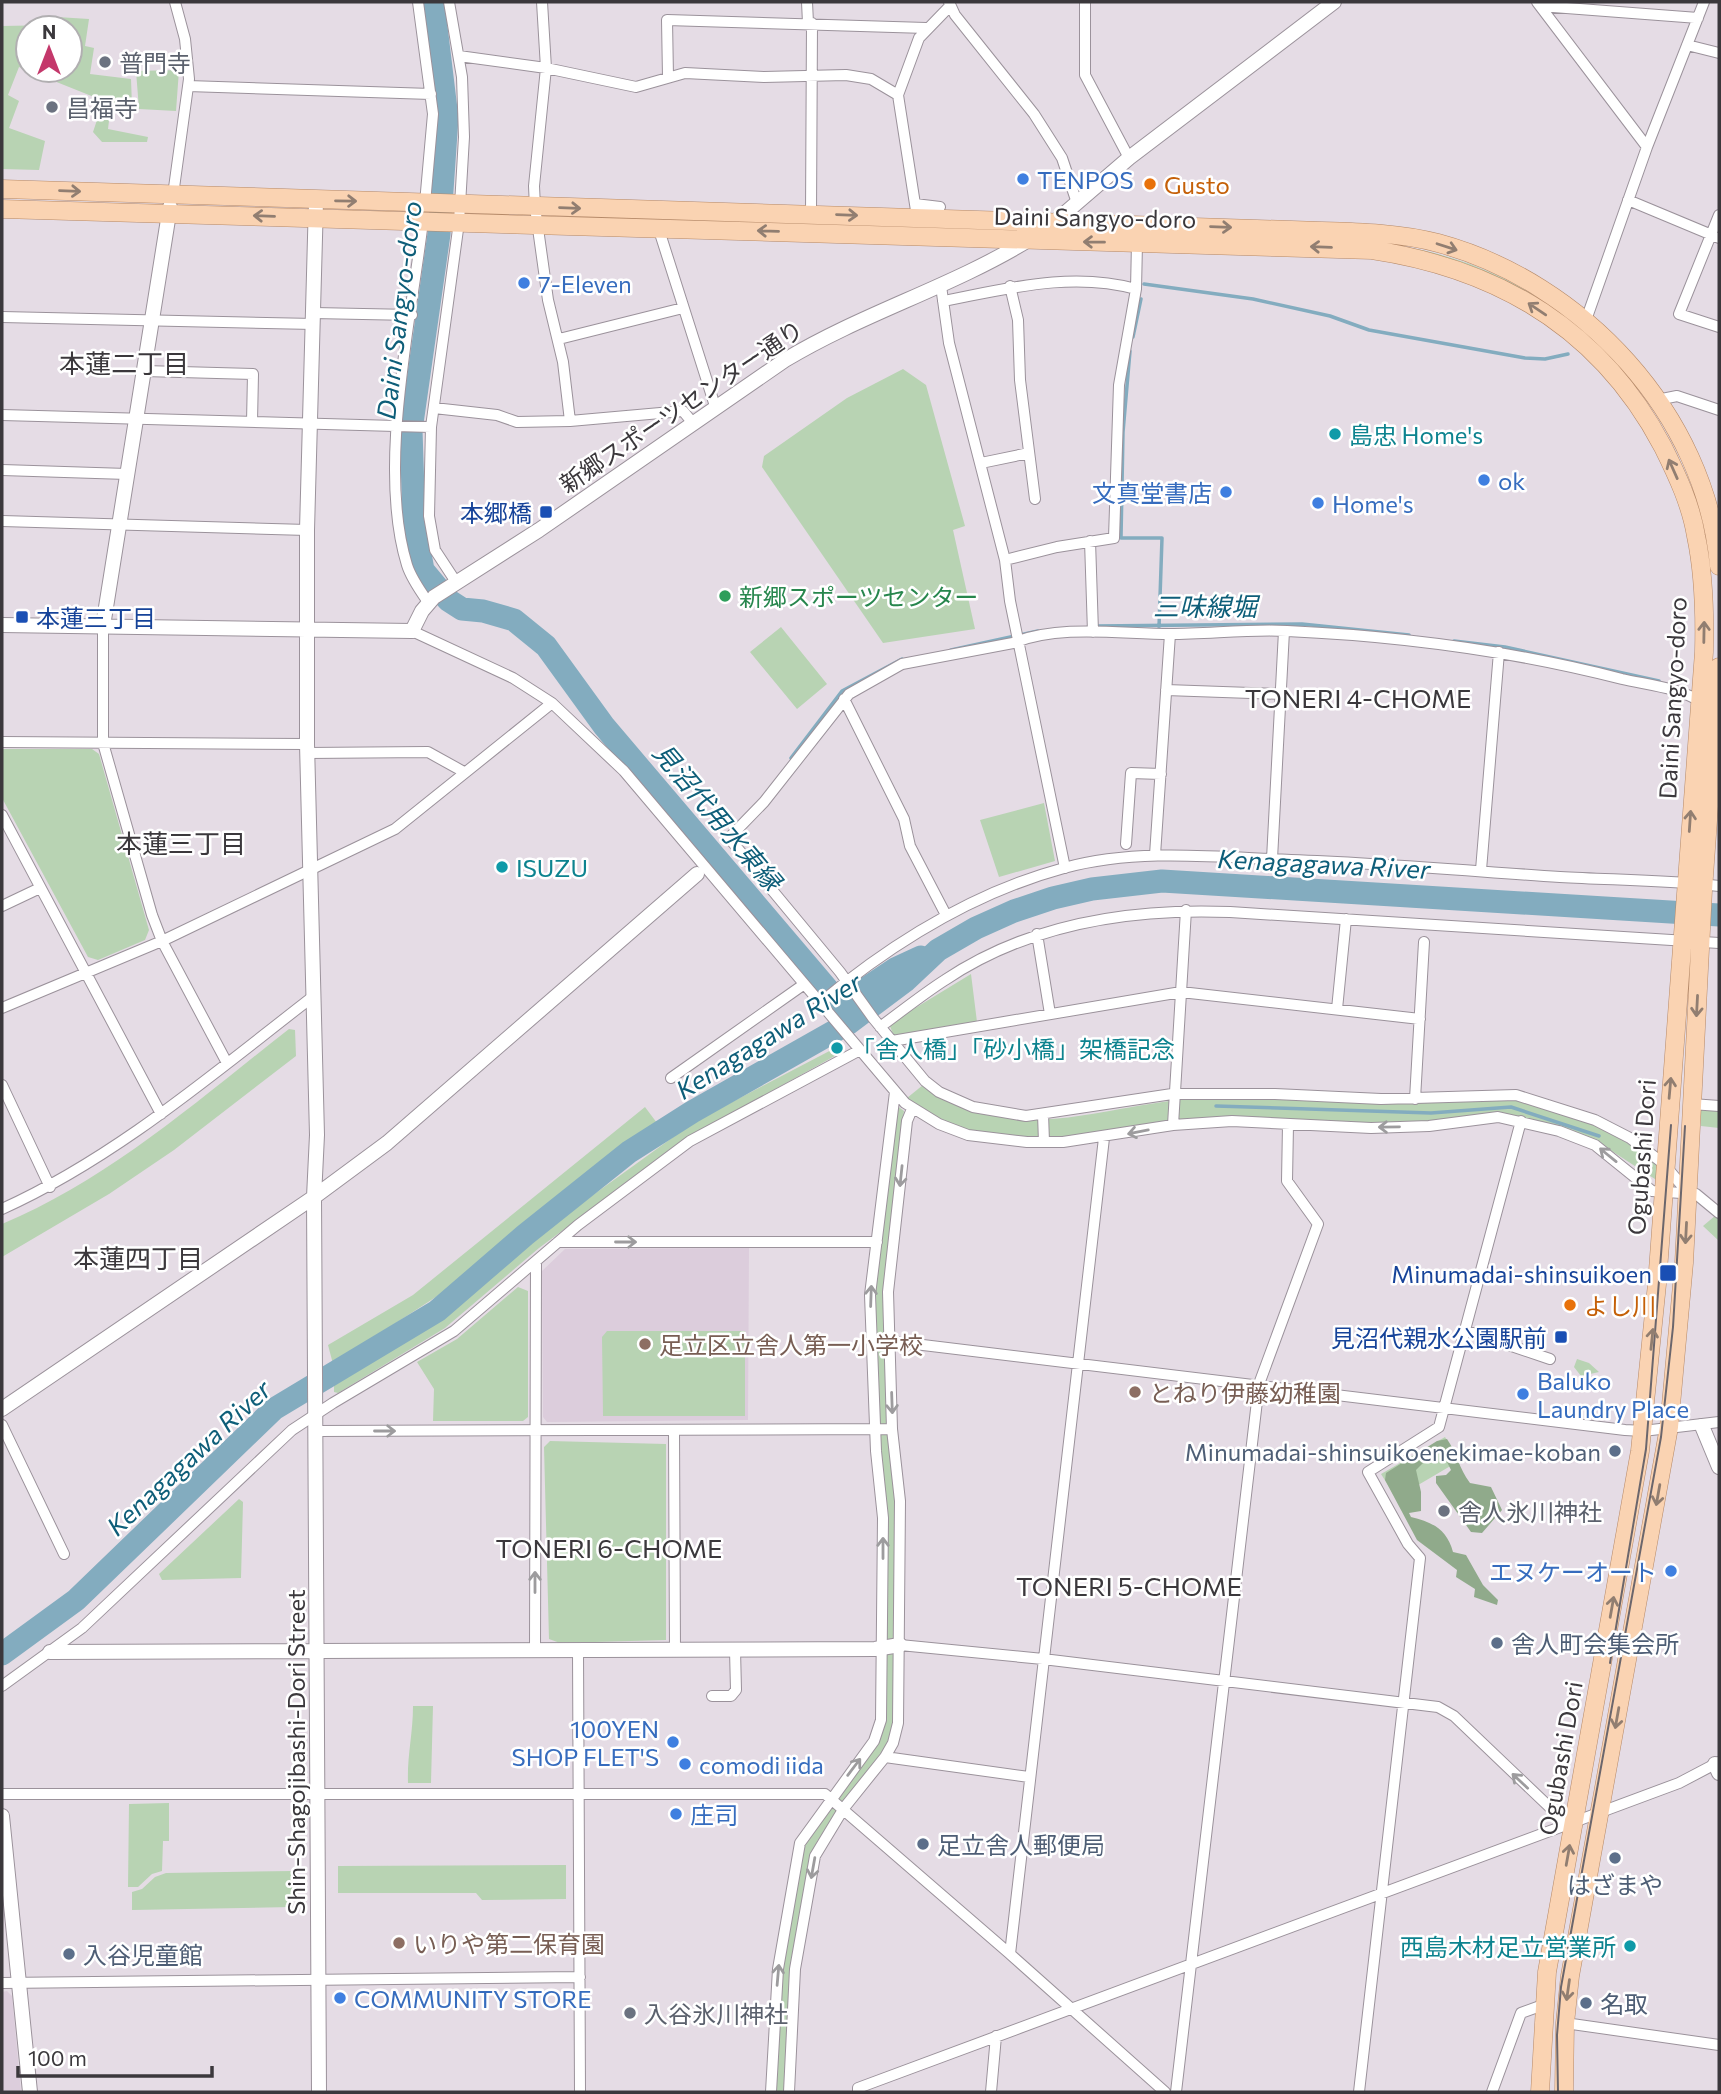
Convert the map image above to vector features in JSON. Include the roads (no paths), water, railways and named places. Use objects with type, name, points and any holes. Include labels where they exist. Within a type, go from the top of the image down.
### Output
[{"type":"main road","name":"Daini Sangyo-doro","points":[[2,189],[171,204],[536,216],[916,211],[1055,223],[1359,232],[1438,243],[1509,270],[1586,320],[1621,354],[1657,400],[1685,450],[1713,526],[1719,566]]},
{"type":"main road","name":"Daini Sangyo-doro","points":[[2,209],[171,204]]},
{"type":"main road","name":"Daini Sangyo-doro","points":[[536,216],[658,228],[1027,241],[1321,247],[1403,254],[1468,274],[1505,290],[1592,349],[1612,369],[1640,407],[1683,492],[1696,533],[1704,593],[1700,700],[1699,887]]},
{"type":"main road","name":"Daini Sangyo-doro","points":[[1699,887],[1718,713],[1719,667]]},
{"type":"main road","name":"Ogubashi Dori","points":[[1540,2092],[1543,2005],[1643,1431],[1664,1164],[1699,887]]},
{"type":"main road","name":"Ogubashi Dori","points":[[1564,2092],[1565,2023],[1669,1427],[1688,1193],[1692,1104],[1691,939]]},
{"type":"street","points":[[175,2],[186,39],[188,86],[103,625],[103,743],[162,941],[227,1063]]},
{"type":"street","points":[[418,2],[431,94],[433,137],[427,212],[400,378],[397,499],[407,567],[431,600]]},
{"type":"street","points":[[449,2],[464,102],[456,213],[434,408],[426,426],[431,538],[453,584]]},
{"type":"street","points":[[542,2],[546,68],[534,186],[536,216],[548,300],[559,339],[570,421]]},
{"type":"street","points":[[807,2],[814,74],[811,214]]},
{"type":"street","points":[[1085,2],[1085,75],[1129,158]]},
{"type":"street","name":"新郷スポーツセンター通り","points":[[412,631],[431,600],[453,584],[539,530],[715,406],[813,343],[942,294],[1055,223],[1076,200],[1129,158],[1334,2]]},
{"type":"street","points":[[1586,320],[1647,147],[1704,2]]},
{"type":"street","points":[[1540,3],[1698,18]]},
{"type":"street","points":[[1540,3],[1647,147]]},
{"type":"street","points":[[940,207],[916,211],[898,95],[919,38],[949,4],[1062,158],[1076,200]]},
{"type":"street","points":[[667,77],[667,20],[926,28]]},
{"type":"street","points":[[1687,45],[1719,53]]},
{"type":"street","points":[[459,56],[546,68],[636,87],[685,73],[764,77],[814,74],[871,79],[898,95]]},
{"type":"street","points":[[188,86],[431,94]]},
{"type":"street","points":[[1628,200],[1715,236]]},
{"type":"street","name":"Shin-Shagojibashi-Dori Street","points":[[316,209],[307,530],[307,749],[314,995],[319,2092]]},
{"type":"street","points":[[1719,215],[1715,236],[1679,314],[1719,327]]},
{"type":"street","points":[[658,228],[715,406]]},
{"type":"street","points":[[1005,560],[1114,538],[1119,385],[1136,289],[1137,243]]},
{"type":"street","points":[[1065,868],[1005,560],[949,343],[942,294],[1070,282],[1136,289]]},
{"type":"street","points":[[1010,286],[1018,320],[1020,380],[1035,499]]},
{"type":"street","points":[[559,339],[683,308]]},
{"type":"street","points":[[2,317],[152,320],[314,319],[412,315]]},
{"type":"street","points":[[144,370],[253,374],[252,422]]},
{"type":"street","points":[[1657,400],[1677,396],[1719,410]]},
{"type":"street","points":[[434,408],[497,415],[517,422],[570,421],[683,411],[692,422]]},
{"type":"street","points":[[2,415],[426,426]]},
{"type":"street","points":[[981,463],[1029,453]]},
{"type":"street","points":[[2,470],[127,474]]},
{"type":"street","points":[[2,521],[307,530]]},
{"type":"street","points":[[1090,541],[1094,632]]},
{"type":"street","points":[[2,625],[307,627],[412,631],[513,678],[552,704],[624,771],[701,871],[803,985],[822,1001],[832,1018],[895,1092],[912,1109],[939,1125],[968,1135],[1044,1142],[1104,1138],[1173,1125],[1232,1121],[1383,1127],[1429,1126],[1498,1117],[1521,1121],[1595,1145],[1652,1191],[1696,1194],[1719,1213]]},
{"type":"street","points":[[1688,1193],[1664,1164],[1630,1138],[1595,1120],[1527,1098],[1500,1095],[1415,1099],[1275,1094],[1172,1094],[1027,1116],[992,1112],[954,1099],[925,1081],[729,838],[764,802],[844,699],[902,664],[1018,636],[1094,632],[1170,634],[1284,631],[1499,652],[1605,674],[1700,700],[1718,713]]},
{"type":"street","points":[[1272,859],[1284,631]]},
{"type":"street","points":[[1155,855],[1170,634]]},
{"type":"street","points":[[1481,870],[1499,652]]},
{"type":"street","points":[[1166,690],[1280,694]]},
{"type":"street","points":[[844,699],[904,820],[911,846],[946,915]]},
{"type":"street","points":[[2,1008],[162,941],[395,829],[552,704]]},
{"type":"street","points":[[2,742],[428,752],[464,772]]},
{"type":"street","points":[[1126,844],[1130,773],[1161,774]]},
{"type":"street","points":[[2,815],[161,1114]]},
{"type":"street","points":[[822,1001],[946,915],[1010,886],[1065,868],[1155,855],[1481,870],[1699,887]]},
{"type":"street","points":[[2,1409],[314,1197],[387,1143],[701,871]]},
{"type":"street","points":[[2,906],[40,888]]},
{"type":"street","points":[[876,1022],[998,950],[1037,934],[1116,916],[1185,910],[1691,939],[1719,943]]},
{"type":"street","points":[[1173,1125],[1172,1094],[1185,910]]},
{"type":"street","points":[[1337,1009],[1346,919]]},
{"type":"street","points":[[1037,934],[1050,1014]]},
{"type":"street","points":[[1415,1099],[1424,942]]},
{"type":"street","points":[[671,1077],[803,985]]},
{"type":"street","points":[[892,1041],[1181,992],[1420,1019]]},
{"type":"street","points":[[2,1209],[50,1187],[161,1114],[314,995]]},
{"type":"street","points":[[2,1686],[82,1628],[292,1430],[317,1412],[454,1331],[558,1242],[690,1140],[860,1050]]},
{"type":"street","points":[[2,1085],[50,1187]]},
{"type":"street","points":[[771,2092],[778,1969],[798,1853],[804,1835],[878,1732],[883,1518],[870,1295],[895,1092]]},
{"type":"street","points":[[1692,1104],[1719,1106]]},
{"type":"street","points":[[789,2092],[795,1969],[816,1856],[844,1808],[885,1757],[893,1743],[898,1723],[900,1501],[892,1429],[888,1293],[907,1121],[912,1109]]},
{"type":"street","points":[[1043,1114],[1044,1142]]},
{"type":"street","points":[[1359,2092],[1420,1558],[1408,1544],[1368,1472],[1439,1427],[1442,1406],[1521,1121]]},
{"type":"street","points":[[1176,2092],[1259,1384],[1318,1224],[1287,1181],[1288,1125]]},
{"type":"street","points":[[1010,1954],[1104,1138]]},
{"type":"street","points":[[558,1242],[877,1242]]},
{"type":"street","points":[[535,1651],[536,1261]]},
{"type":"street","points":[[1464,1330],[1550,1359]]},
{"type":"street","points":[[890,1341],[1643,1431],[1719,1422]]},
{"type":"street","points":[[2,1425],[64,1553]]},
{"type":"street","points":[[1702,1426],[1719,1467]]},
{"type":"street","points":[[317,1431],[892,1429]]},
{"type":"street","points":[[674,1430],[675,1650]]},
{"type":"street","points":[[50,1652],[735,1650],[882,1648],[900,1645],[1043,1658],[1405,1703],[1449,1711],[1562,1819],[1574,1821]]},
{"type":"street","points":[[578,1650],[580,2092]]},
{"type":"street","points":[[712,1696],[731,1696],[736,1690],[735,1650]]},
{"type":"street","points":[[885,1757],[1029,1777]]},
{"type":"street","points":[[858,2092],[858,2088],[1679,1783],[1718,1766]]},
{"type":"street","points":[[2,1794],[825,1794],[832,1797],[1165,2092]]},
{"type":"street","points":[[2,1816],[30,2092]]},
{"type":"street","points":[[2,1983],[580,1976]]},
{"type":"street","points":[[1492,2092],[1521,2013],[1543,2005]]},
{"type":"street","points":[[1565,2023],[1719,2045]]},
{"type":"street","points":[[991,2092],[996,2036]]},
{"type":"waterway","name":"見沼代用水東縁","points":[[433,2],[447,118],[439,234],[411,430],[414,521],[423,570],[448,600],[462,609],[483,611],[514,620],[546,646],[604,726],[841,1005],[895,969],[921,957]]},
{"type":"waterway","points":[[1144,284],[1253,299],[1330,316],[1369,330],[1525,358],[1545,359],[1568,354]]},
{"type":"waterway","points":[[1133,337],[1141,299]]},
{"type":"waterway","points":[[1130,351],[1123,432],[1121,538],[1162,538],[1159,627]]},
{"type":"waterway","name":"三味線堀","points":[[1095,626],[1302,624],[1409,635]]},
{"type":"waterway","name":"三味線堀","points":[[951,650],[1038,631]]},
{"type":"waterway","name":"三味線堀","points":[[1454,641],[1505,647],[1659,681]]},
{"type":"waterway","name":"三味線堀","points":[[791,758],[842,691],[902,659]]},
{"type":"waterway","name":"Kenagagawa River","points":[[2,1654],[76,1600],[274,1409],[437,1311],[525,1235],[629,1152],[692,1112],[849,1023],[905,981],[938,950],[976,928],[1014,911],[1092,889],[1162,881],[1719,915]]},
{"type":"waterway","points":[[1216,1106],[1431,1113],[1511,1107],[1599,1136]]},
{"type":"tram line","points":[[1610,1663],[1646,1449],[1671,1125]]},
{"type":"tram line","points":[[1558,2092],[1557,2035],[1561,1987],[1661,1437],[1673,1327],[1685,1126]]},
{"type":"place","name":"普門寺","points":[[105,62]]},
{"type":"place","name":"昌福寺","points":[[52,107]]},
{"type":"place","name":"TENPOS","points":[[1023,179]]},
{"type":"place","name":"Gusto","points":[[1150,184]]},
{"type":"place","name":"7-Eleven","points":[[524,283]]},
{"type":"place","name":"島忠 Home's","points":[[1335,434]]},
{"type":"place","name":"ok","points":[[1484,480]]},
{"type":"place","name":"文真堂書店","points":[[1226,492]]},
{"type":"place","name":"Home's","points":[[1318,503]]},
{"type":"place","name":"本郷橋","points":[[546,512]]},
{"type":"place","name":"新郷スポーツセンター","points":[[725,596]]},
{"type":"place","name":"本蓮三丁目","points":[[22,617]]},
{"type":"place","name":"ISUZU","points":[[502,867]]},
{"type":"place","name":"「舎人橋」「砂小橋」架橋記念","points":[[837,1048]]},
{"type":"place","name":"Minumadai-shinsuikoen","points":[[1668,1273]]},
{"type":"place","name":"よし川","points":[[1570,1305]]},
{"type":"place","name":"見沼代親水公園駅前","points":[[1561,1337]]},
{"type":"place","name":"足立区立舎人第一小学校","points":[[645,1344]]},
{"type":"place","name":"とねり伊藤幼稚園","points":[[1135,1392]]},
{"type":"place","name":"Baluko Laundry Place","points":[[1523,1394]]},
{"type":"place","name":"Minumadai-shinsuikoenekimae-koban","points":[[1615,1451]]},
{"type":"place","name":"舎人氷川神社","points":[[1444,1511]]},
{"type":"place","name":"エヌケーオート","points":[[1671,1571]]},
{"type":"place","name":"舎人町会集会所","points":[[1497,1643]]},
{"type":"place","name":"100YEN SHOP FLET'S","points":[[673,1742]]},
{"type":"place","name":"comodi iida","points":[[685,1764]]},
{"type":"place","name":"庄司","points":[[676,1814]]},
{"type":"place","name":"足立舎人郵便局","points":[[923,1844]]},
{"type":"place","name":"はざまや","points":[[1615,1858]]},
{"type":"place","name":"いりや第二保育園","points":[[399,1943]]},
{"type":"place","name":"西島木材足立営業所","points":[[1630,1946]]},
{"type":"place","name":"入谷児童館","points":[[69,1954]]},
{"type":"place","name":"COMMUNITY STORE","points":[[340,1998]]},
{"type":"place","name":"名取","points":[[1586,2003]]},
{"type":"place","name":"入谷氷川神社","points":[[630,2013]]},
{"type":"district","name":"本蓮二丁目","points":[[124,362]]},
{"type":"district","name":"TONERI 4-CHOME","points":[[1358,697]]},
{"type":"district","name":"本蓮三丁目","points":[[181,842]]},
{"type":"district","name":"本蓮四丁目","points":[[138,1257]]},
{"type":"district","name":"TONERI 6-CHOME","points":[[609,1547]]},
{"type":"district","name":"TONERI 5-CHOME","points":[[1129,1585]]}]
